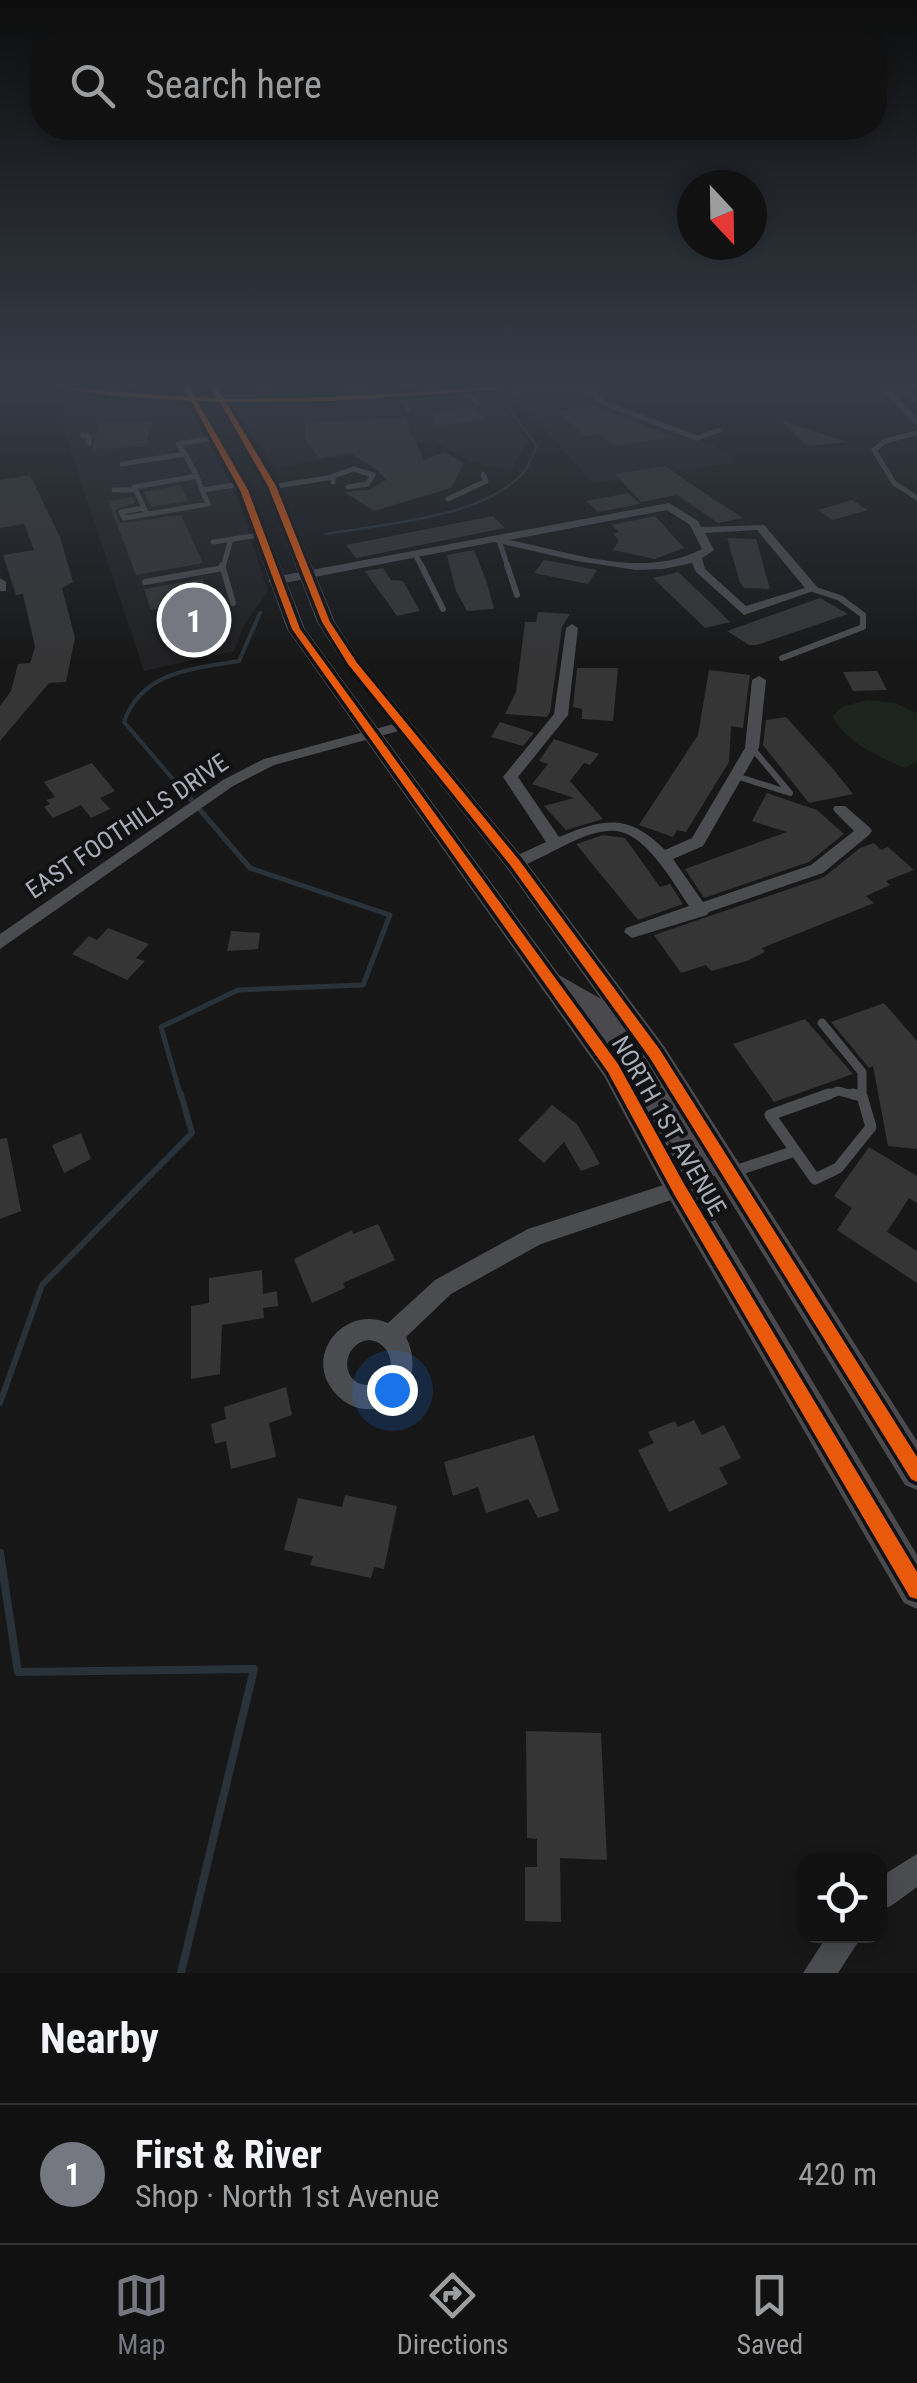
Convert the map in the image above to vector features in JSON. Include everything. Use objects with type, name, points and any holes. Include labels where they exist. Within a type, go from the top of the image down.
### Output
[{"type":"main road","name":"NORTH 1ST AVENUE","points":[[237,479],[274,581],[296,629],[613,1068],[679,1189],[917,1590]]},
{"type":"main road","name":"NORTH 1ST AVENUE","points":[[268,479],[326,622],[401,726],[515,864],[655,1054],[917,1473]]},
{"type":"main road","points":[[547,976],[604,1014],[670,1124],[728,1174]]},
{"type":"street","points":[[274,581],[669,506],[699,530],[708,550],[697,558],[636,567],[499,541]]},
{"type":"street","points":[[697,558],[700,570],[744,611],[814,589],[760,527],[699,530]]},
{"type":"street","points":[[555,843],[510,777],[562,715],[572,628]]},
{"type":"street","points":[[663,857],[698,842],[752,748],[759,680]]},
{"type":"street","name":"EAST FOOTHILLS DRIVE","points":[[0,943],[204,799],[270,762],[401,726]]},
{"type":"street","points":[[632,932],[818,870],[864,831],[840,809]]},
{"type":"street","points":[[515,864],[555,843],[614,826],[627,827],[663,857],[702,910]]},
{"type":"street","points":[[392,1335],[442,1287],[535,1236],[679,1189]]},
{"type":"street","points":[[887,1889],[917,1869]]},
{"type":"street","points":[[819,1973],[841,1943]]},
{"type":"lane","points":[[182,479],[135,489],[145,511],[208,504],[197,479]]},
{"type":"lane","points":[[272,486],[332,479]]},
{"type":"lane","points":[[348,487],[367,484],[371,479]]},
{"type":"lane","points":[[448,500],[476,488],[486,479]]},
{"type":"lane","points":[[891,479],[917,498]]},
{"type":"lane","points":[[202,490],[240,484]]},
{"type":"lane","points":[[213,542],[259,535]]},
{"type":"lane","points":[[231,539],[223,568],[233,603]]},
{"type":"lane","points":[[499,541],[517,595]]},
{"type":"lane","points":[[416,556],[443,610]]},
{"type":"lane","points":[[145,582],[223,568]]},
{"type":"lane","points":[[782,658],[863,627],[863,615],[852,605],[833,592],[814,589]]},
{"type":"lane","points":[[736,776],[790,793],[752,748]]},
{"type":"lane","points":[[822,1023],[862,1072],[862,1096],[871,1127],[838,1168],[814,1179],[770,1115],[838,1091],[862,1096]]},
{"type":"lane","points":[[728,1174],[794,1151]]},
{"type":"shaded area","points":[[80,479],[228,479],[268,591],[244,625],[234,651],[144,671]]},
{"type":"shaded area","points":[[867,700],[895,703],[917,713],[917,761],[905,768],[895,764],[864,748],[838,725],[833,716],[842,707]]},
{"type":"building","points":[[32,479],[60,537],[73,582],[62,588],[75,638],[66,682],[49,683],[0,741],[0,706],[11,691],[18,664],[30,663],[35,647],[23,594],[16,595],[3,555],[34,550],[24,524],[0,528],[0,480]]},
{"type":"building","points":[[456,479],[451,488],[374,511],[344,492],[369,490],[386,480]]},
{"type":"building","points":[[620,479],[685,479],[743,518],[718,523],[677,495],[641,502]]},
{"type":"building","points":[[181,485],[188,501],[151,507],[144,492]]},
{"type":"building","points":[[628,493],[641,504],[598,512],[586,501]]},
{"type":"building","points":[[132,497],[135,503],[115,510],[120,523],[181,515],[203,563],[136,575],[108,501]]},
{"type":"building","points":[[852,500],[868,510],[833,520],[818,510]]},
{"type":"building","points":[[493,516],[505,528],[356,558],[346,545]]},
{"type":"building","points":[[655,516],[684,548],[655,559],[613,550],[619,540],[613,534],[619,532],[611,525]]},
{"type":"building","points":[[727,538],[756,539],[770,589],[744,588]]},
{"type":"building","points":[[474,550],[494,609],[467,611],[456,591],[447,555]]},
{"type":"building","points":[[544,560],[597,570],[588,584],[534,573]]},
{"type":"building","points":[[383,568],[391,580],[403,581],[420,611],[397,616],[365,571]]},
{"type":"building","points":[[678,572],[730,622],[705,628],[653,578]]},
{"type":"building","points":[[202,579],[209,592],[219,591],[229,612],[217,614],[222,626],[210,628],[216,643],[180,650],[163,608],[151,610],[144,589]]},
{"type":"building","points":[[820,598],[848,614],[757,645],[749,645],[727,631]]},
{"type":"building","points":[[538,612],[570,614],[562,627],[550,712],[547,717],[505,714],[516,692],[525,622],[536,622]]},
{"type":"building","points":[[577,668],[618,668],[613,721],[582,719],[582,709],[573,707]]},
{"type":"building","points":[[709,670],[750,675],[743,728],[731,726],[729,762],[686,832],[677,830],[673,837],[639,825],[698,735]]},
{"type":"building","points":[[877,671],[887,690],[853,691],[843,672]]},
{"type":"building","points":[[786,717],[853,794],[809,803],[763,745],[766,720]]},
{"type":"building","points":[[500,722],[534,733],[523,746],[491,737]]},
{"type":"building","points":[[554,739],[599,754],[590,765],[584,763],[570,781],[603,819],[566,830],[544,806],[574,798],[532,784],[548,764],[539,761]]},
{"type":"building","points":[[92,763],[115,791],[100,798],[110,809],[91,818],[81,805],[53,818],[44,807],[50,804],[46,800],[55,797],[44,782]]},
{"type":"building","points":[[767,793],[817,810],[844,834],[809,862],[704,898],[685,869],[787,832],[752,821]]},
{"type":"building","points":[[603,835],[625,838],[660,887],[670,884],[683,904],[638,920],[576,844]]},
{"type":"building","points":[[874,843],[881,850],[888,847],[914,870],[886,881],[890,885],[866,896],[874,903],[762,948],[765,952],[747,961],[711,971],[706,965],[681,973],[654,935],[824,877],[860,848]]},
{"type":"building","points":[[108,928],[149,944],[136,958],[145,961],[127,980],[72,954],[89,936],[97,940]]},
{"type":"building","points":[[231,931],[260,933],[258,949],[227,951]]},
{"type":"building","points":[[884,1003],[917,1041],[917,1149],[888,1146],[873,1066],[869,1068],[831,1022]]},
{"type":"building","points":[[805,1019],[853,1074],[774,1102],[733,1044]]},
{"type":"building","points":[[552,1105],[577,1124],[600,1164],[581,1171],[564,1142],[544,1163],[518,1140]]},
{"type":"building","points":[[81,1133],[91,1159],[64,1173],[52,1145]]},
{"type":"building","points":[[7,1138],[21,1211],[0,1219],[0,1139]]},
{"type":"building","points":[[869,1147],[917,1176],[917,1203],[909,1198],[887,1232],[917,1251],[917,1283],[837,1230],[852,1208],[834,1196]]},
{"type":"building","points":[[378,1224],[395,1260],[343,1283],[345,1288],[312,1303],[294,1259],[352,1230],[353,1234]]},
{"type":"building","points":[[262,1270],[263,1294],[277,1291],[278,1306],[263,1308],[264,1318],[222,1325],[220,1374],[191,1379],[191,1306],[209,1303],[209,1278]]},
{"type":"building","points":[[286,1387],[292,1415],[269,1423],[276,1457],[231,1469],[226,1441],[215,1444],[211,1424],[226,1419],[224,1407]]},
{"type":"building","points":[[694,1420],[702,1435],[724,1425],[741,1458],[719,1468],[728,1484],[669,1512],[638,1450],[654,1443],[648,1432],[675,1421],[678,1427]]},
{"type":"building","points":[[534,1435],[559,1511],[538,1518],[528,1499],[486,1513],[478,1487],[453,1496],[444,1462]]},
{"type":"building","points":[[345,1495],[397,1506],[384,1569],[374,1567],[371,1578],[310,1565],[313,1556],[284,1550],[298,1498],[342,1507]]},
{"type":"building","points":[[526,1731],[601,1733],[607,1860],[560,1858],[561,1922],[525,1921],[525,1867],[537,1867],[537,1839],[527,1838]]},
{"type":"waterway","points":[[326,534],[457,510],[482,501],[515,479]]},
{"type":"waterway","points":[[190,799],[124,722],[132,705],[156,682],[187,670],[239,661],[260,613]]},
{"type":"waterway","points":[[181,1097],[161,1027],[238,990],[363,985],[390,915],[250,868],[188,796]]},
{"type":"waterway","points":[[0,1403],[42,1285],[192,1133],[181,1094]]},
{"type":"waterway","points":[[0,1553],[18,1672],[254,1669],[181,1973]]},
{"type":"cycle path","points":[[238,479],[296,629],[613,1068],[679,1189],[917,1590]]},
{"type":"cycle path","points":[[268,479],[326,622],[353,664],[515,863],[655,1054],[917,1473]]},
{"type":"place","name":"First & River","points":[[194,620]]}]
